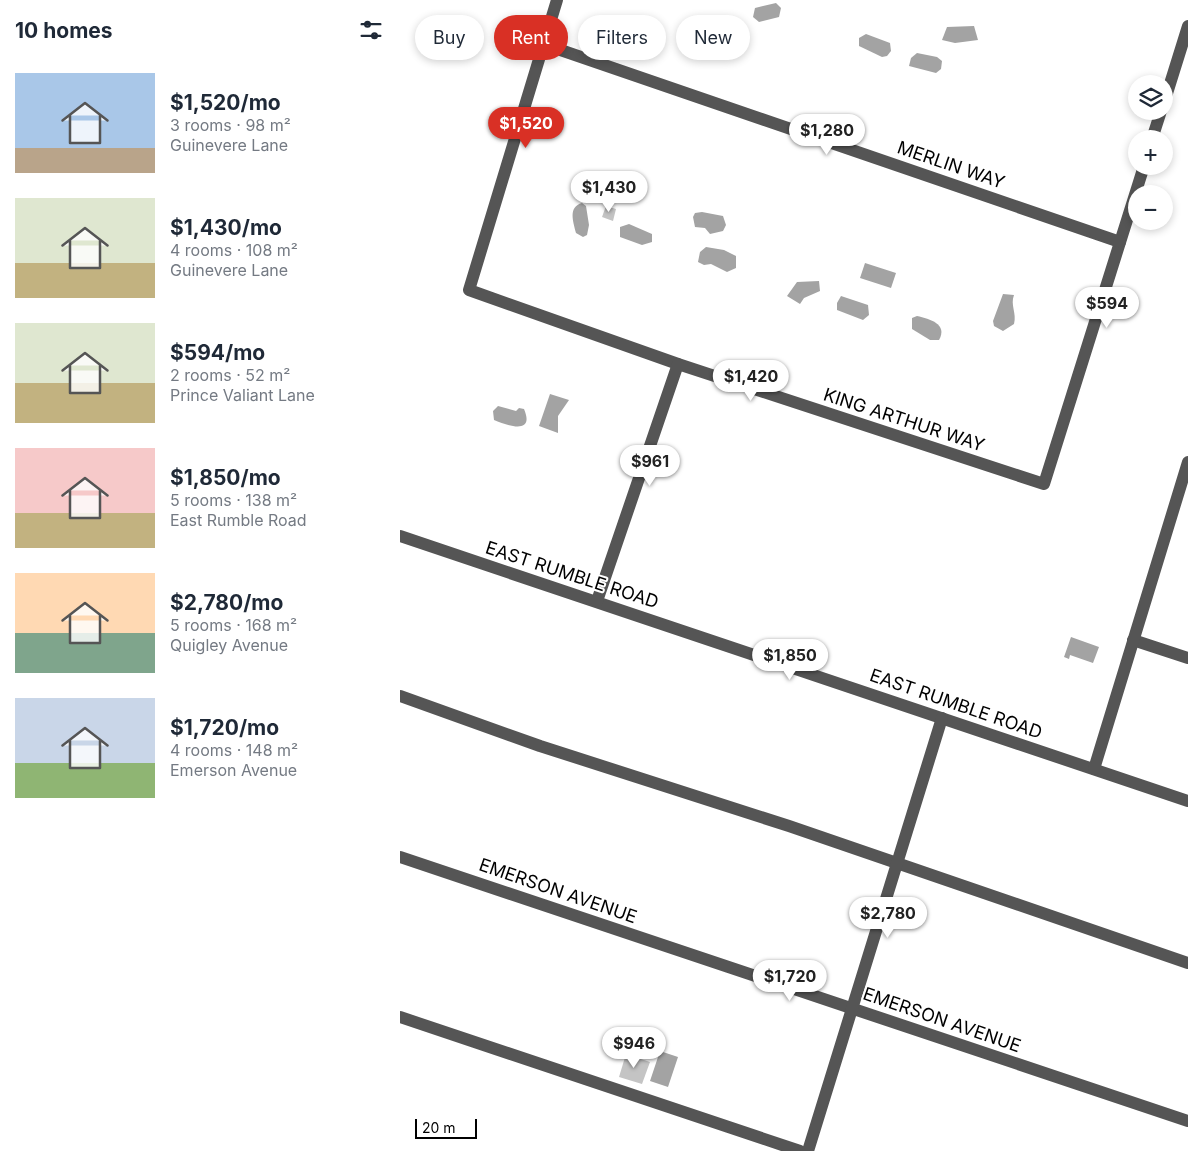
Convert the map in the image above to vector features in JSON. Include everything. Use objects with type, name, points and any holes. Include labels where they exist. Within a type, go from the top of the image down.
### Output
[{"type":"street","points":[[552,15],[557,0]]},
{"type":"street","points":[[1173,75],[1188,26]]},
{"type":"street","name":"MERLIN WAY","points":[[568,53],[1120,242]]},
{"type":"street","name":"KING ARTHUR WAY","points":[[538,60],[469,290],[678,364],[1044,484],[1120,242]]},
{"type":"street","points":[[1120,242],[1141,175]]},
{"type":"street","points":[[597,601],[678,364]]},
{"type":"street","points":[[1094,769],[1188,462]]},
{"type":"street","name":"EAST RUMBLE ROAD","points":[[400,536],[1188,800]]},
{"type":"street","points":[[1133,640],[1188,658]]},
{"type":"street","points":[[400,696],[540,746],[1188,962]]},
{"type":"street","points":[[808,1151],[942,718]]},
{"type":"street","name":"EMERSON AVENUE","points":[[400,857],[1188,1121]]},
{"type":"street","points":[[400,1017],[800,1151]]},
{"type":"shaded area","points":[[776,3],[781,8],[779,17],[759,22],[753,17],[755,8]]},
{"type":"shaded area","points":[[974,26],[978,40],[955,43],[942,40],[947,27]]},
{"type":"shaded area","points":[[866,34],[890,43],[891,51],[887,56],[882,57],[859,46],[859,38]]},
{"type":"shaded area","points":[[917,53],[937,57],[942,61],[941,69],[936,73],[909,66],[911,58]]},
{"type":"shaded area","points":[[582,203],[586,206],[589,225],[587,235],[583,237],[576,233],[573,215],[575,208]]},
{"type":"shaded area","points":[[702,212],[723,216],[726,225],[723,231],[710,234],[705,228],[695,227],[693,217],[695,213]]},
{"type":"shaded area","points":[[629,224],[652,234],[652,242],[642,245],[620,237],[620,227]]},
{"type":"shaded area","points":[[706,247],[724,250],[736,256],[736,268],[727,272],[711,264],[704,265],[698,262],[700,252]]},
{"type":"shaded area","points":[[865,263],[896,273],[891,288],[860,278]]},
{"type":"shaded area","points":[[819,281],[820,291],[804,298],[800,304],[787,296],[797,282]]},
{"type":"shaded area","points":[[1003,294],[1014,295],[1015,316],[1014,324],[1003,331],[994,326],[993,321]]},
{"type":"shaded area","points":[[841,296],[868,305],[869,315],[863,320],[837,310],[837,303]]},
{"type":"shaded area","points":[[917,316],[932,321],[939,326],[941,334],[939,340],[930,340],[912,329],[912,318]]},
{"type":"shaded area","points":[[550,394],[569,400],[558,416],[558,433],[539,426]]},
{"type":"shaded area","points":[[498,406],[516,411],[519,408],[524,409],[526,423],[518,427],[494,420],[493,411]]},
{"type":"shaded area","points":[[1071,637],[1099,647],[1093,663],[1070,655],[1069,659],[1064,657]]},
{"type":"shaded area","points":[[660,1051],[678,1057],[668,1087],[650,1081]]},
{"type":"building","points":[[606,206],[616,209],[613,221],[602,217]]},
{"type":"building","points":[[626,1054],[650,1062],[642,1084],[619,1077]]}]
